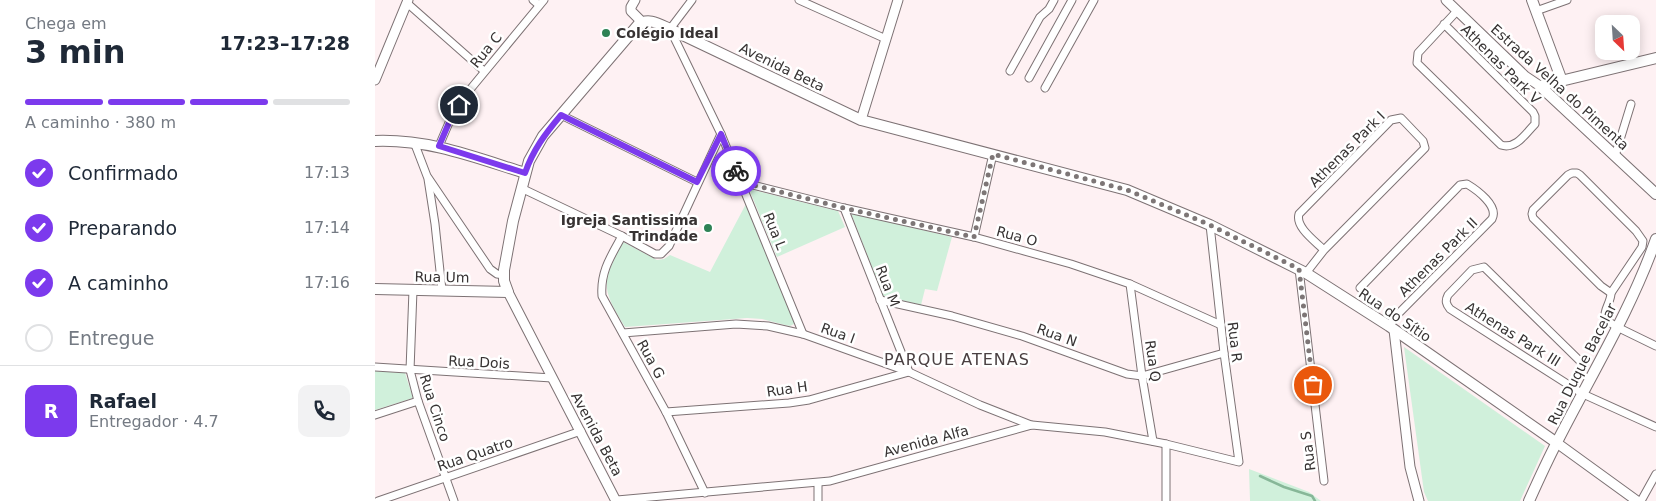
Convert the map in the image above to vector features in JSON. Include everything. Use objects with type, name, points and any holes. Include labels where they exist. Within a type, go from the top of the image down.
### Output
[{"type":"main road","points":[[1532,0],[1562,81]]},
{"type":"main road","name":"Avenida Beta","points":[[508,292],[503,275],[513,220],[525,173],[533,152],[561,115],[638,25],[642,22],[651,21],[861,120],[1127,190],[1210,225]]},
{"type":"main road","points":[[1540,86],[1656,58]]},
{"type":"main road","name":"Estrada Velha do Pimenta","points":[[1540,86],[1656,194]]},
{"type":"main road","points":[[375,141],[414,142],[439,146],[525,173]]},
{"type":"main road","name":"Rua do Sítio","points":[[1210,225],[1303,271],[1391,328],[1557,443]]},
{"type":"main road","name":"Rua Duque Bacelar","points":[[1529,501],[1557,443],[1652,262],[1656,239]]},
{"type":"main road","name":"Rua Um","points":[[375,289],[508,292]]},
{"type":"street","points":[[533,0],[541,3]]},
{"type":"street","points":[[635,0],[631,11],[642,22]]},
{"type":"street","points":[[670,29],[692,0]]},
{"type":"street","points":[[799,0],[886,39]]},
{"type":"street","points":[[861,120],[898,0]]},
{"type":"street","points":[[1009,71],[1040,17],[1049,9],[1054,0]]},
{"type":"street","points":[[1029,78],[1072,0]]},
{"type":"street","points":[[1045,88],[1094,0]]},
{"type":"street","name":"Estrada Velha do Pimenta","points":[[1446,0],[1525,76],[1540,86]]},
{"type":"street","points":[[1536,11],[1567,0]]},
{"type":"street","points":[[375,80],[408,2],[484,71]]},
{"type":"street","name":"Rua C","points":[[439,146],[451,118],[468,92],[541,3]]},
{"type":"street","name":"Athenas Park V","points":[[1444,24],[1533,112],[1535,124],[1514,145],[1501,145],[1417,63],[1418,53],[1444,24],[1457,11]]},
{"type":"street","name":"Rua L","points":[[670,29],[721,134],[803,334]]},
{"type":"street","points":[[1615,156],[1631,104]]},
{"type":"street","points":[[561,115],[697,182]]},
{"type":"street","name":"Athenas Park I","points":[[1303,271],[1324,250],[1425,148],[1423,141],[1401,118],[1391,120],[1299,214],[1299,224],[1324,250]]},
{"type":"street","points":[[521,188],[622,236],[655,254],[661,254],[665,251],[721,134]]},
{"type":"street","points":[[414,142],[427,176],[435,224],[442,290]]},
{"type":"street","points":[[974,237],[993,154]]},
{"type":"street","points":[[1611,293],[1601,286],[1531,214],[1567,175],[1572,173],[1580,175],[1636,231],[1643,241],[1643,247],[1611,293],[1604,317],[1617,328],[1656,346]]},
{"type":"street","points":[[427,176],[490,269],[497,274],[503,275]]},
{"type":"street","name":"Rua O","points":[[741,182],[844,208],[974,237],[1071,264],[1130,284],[1221,325]]},
{"type":"street","name":"Athenas Park II","points":[[1360,288],[1460,185],[1467,184],[1471,186],[1491,205],[1495,215],[1492,219],[1399,313],[1391,328]]},
{"type":"street","name":"Rua M","points":[[844,208],[909,372]]},
{"type":"street","name":"Rua R","points":[[1210,225],[1224,353],[1239,462]]},
{"type":"street","name":"Rua G","points":[[622,236],[605,266],[601,287],[602,296],[666,412],[705,493]]},
{"type":"street","name":"Athenas Park III","points":[[1583,365],[1484,267],[1472,270],[1445,300],[1446,305],[1450,309],[1583,394]]},
{"type":"street","name":"Rua S","points":[[1303,271],[1324,482]]},
{"type":"street","name":"Rua Q","points":[[1130,284],[1153,441]]},
{"type":"street","name":"Rua Cinco","points":[[413,290],[410,370],[417,401],[454,501]]},
{"type":"street","name":"Avenida Beta","points":[[508,292],[617,501]]},
{"type":"street","name":"Rua N","points":[[880,300],[952,316],[1004,331],[1127,374],[1142,376],[1224,353]]},
{"type":"street","name":"Rua I","points":[[623,332],[744,324],[768,326],[803,334],[909,372],[980,405],[1032,425]]},
{"type":"street","points":[[1391,328],[1410,467],[1419,501]]},
{"type":"street","name":"Rua Dois","points":[[375,367],[552,378]]},
{"type":"street","name":"Rua H","points":[[666,412],[809,400],[909,372]]},
{"type":"street","points":[[1583,394],[1656,427]]},
{"type":"street","points":[[375,415],[417,401]]},
{"type":"street","name":"Avenida Alfa","points":[[617,501],[830,481],[1032,425],[1105,432],[1153,441],[1239,462]]},
{"type":"street","name":"Rua Quatro","points":[[378,501],[581,431]]},
{"type":"street","points":[[1557,443],[1637,501]]},
{"type":"street","points":[[1166,444],[1166,501]]},
{"type":"street","points":[[1641,501],[1656,474]]},
{"type":"street","points":[[818,483],[818,501]]},
{"type":"green space","points":[[749,189],[838,211],[845,227],[777,257]]},
{"type":"green space","points":[[747,202],[795,321],[794,324],[790,326],[762,319],[747,318],[625,327],[611,302],[607,284],[611,267],[623,242],[657,260],[664,259],[670,255],[710,272]]},
{"type":"green space","points":[[851,213],[952,237],[937,291],[925,289],[921,305],[883,296]]},
{"type":"green space","points":[[1404,347],[1545,446],[1520,501],[1428,501],[1424,492]]},
{"type":"green space","points":[[375,371],[405,373],[413,398],[375,410]]},
{"type":"green space","points":[[1249,469],[1309,492],[1321,501],[1250,501]]},
{"type":"waterway","points":[[1260,476],[1284,487],[1312,496],[1315,501]]},
{"type":"way so far","points":[[736,171],[741,182],[844,208],[974,237],[993,154],[1127,190],[1210,225],[1299,269],[1313,385]]},
{"type":"place","name":"Colégio Ideal","points":[[606,33]]},
{"type":"place","name":"Igreja Santissima Trindade","points":[[708,228]]},
{"type":"district","name":"PARQUE ATENAS","points":[[957,359]]},
{"type":"route","points":[[459,105],[439,146],[525,173],[533,152],[543,136],[561,115],[697,182],[721,134],[736,171]]}]
